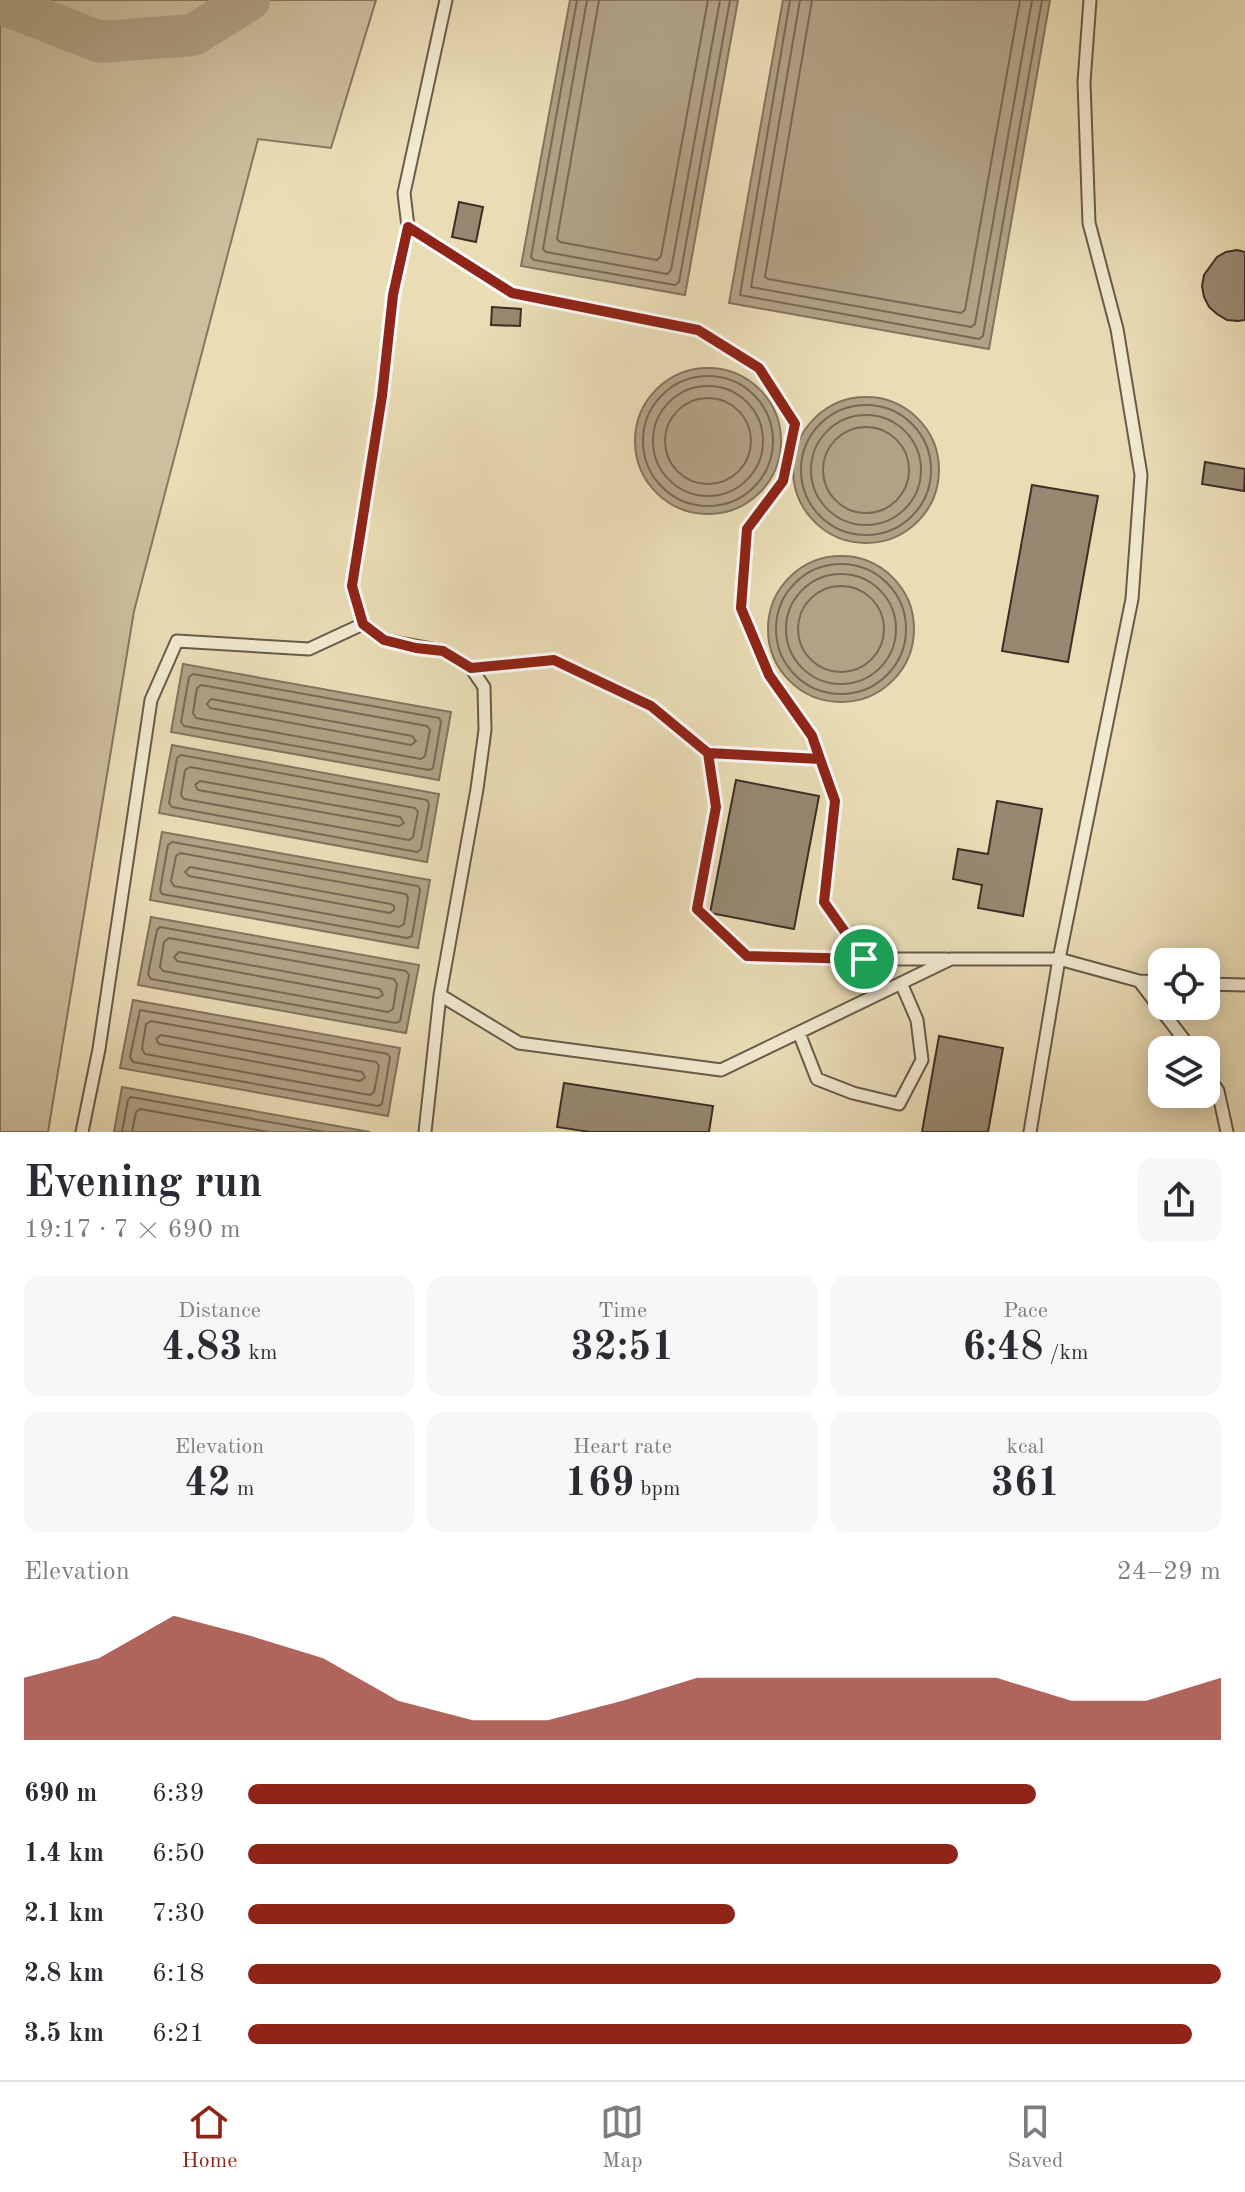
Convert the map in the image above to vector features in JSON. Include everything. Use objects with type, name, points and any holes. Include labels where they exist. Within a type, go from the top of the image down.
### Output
[{"type":"lane","points":[[425,1132],[440,995],[485,730],[484,687],[471,668],[443,651],[384,640],[363,624],[352,586],[382,396],[393,295],[408,227],[404,193],[446,0]]},
{"type":"lane","points":[[1030,1132],[1059,959],[1132,599],[1141,475],[1117,329],[1089,223],[1084,82],[1090,0]]},
{"type":"lane","points":[[408,227],[512,293],[698,330],[759,368],[795,424],[783,481],[747,529],[741,608],[769,675],[812,736],[835,801],[824,902],[864,959]]},
{"type":"lane","points":[[82,1132],[99,1049],[151,700],[177,641],[309,649],[363,624]]},
{"type":"lane","points":[[471,668],[554,660],[651,706],[708,753],[820,759]]},
{"type":"lane","points":[[708,753],[716,807],[697,909],[747,956],[1059,959],[1148,981]]},
{"type":"lane","points":[[440,995],[519,1043],[721,1070],[951,959]]},
{"type":"lane","points":[[1139,981],[1181,1036]]},
{"type":"lane","points":[[799,1033],[817,1079],[853,1093],[899,1104],[922,1060],[917,1020],[901,983]]},
{"type":"lane","points":[[1220,984],[1245,985]]},
{"type":"lane","points":[[1220,1100],[1227,1132]]},
{"type":"shaded area","points":[[0,0],[376,0],[331,148],[258,139],[134,611],[48,1132],[0,1132]]},
{"type":"water","points":[[570,0],[738,0],[685,295],[521,266]]},
{"type":"water","points":[[783,0],[1050,0],[989,349],[729,303]]},
{"type":"water","points":[[708,368],[736,373],[760,389],[776,413],[781,441],[776,469],[760,493],[736,509],[708,514],[680,509],[656,493],[640,469],[635,441],[640,413],[656,389],[680,373]]},
{"type":"water","points":[[866,397],[894,402],[918,418],[934,442],[939,470],[934,498],[918,522],[894,538],[866,543],[838,538],[814,522],[798,498],[793,470],[798,442],[814,418],[838,402]]},
{"type":"water","points":[[841,556],[869,561],[893,577],[909,601],[914,629],[909,657],[893,681],[869,697],[841,702],[813,697],[789,681],[773,657],[768,629],[773,601],[789,577],[813,561]]},
{"type":"water","points":[[183,664],[451,712],[439,780],[171,732]]},
{"type":"water","points":[[172,745],[439,794],[427,862],[159,813]]},
{"type":"water","points":[[162,832],[430,880],[418,948],[150,900]]},
{"type":"water","points":[[151,917],[419,965],[406,1033],[138,985]]},
{"type":"water","points":[[133,1000],[400,1048],[388,1116],[120,1068]]},
{"type":"water","points":[[122,1087],[370,1132],[114,1132]]},
{"type":"building","points":[[459,202],[483,207],[476,242],[452,237]]},
{"type":"building","points":[[1237,250],[1245,252],[1245,320],[1238,321],[1227,320],[1209,307],[1202,286],[1204,275],[1217,257]]},
{"type":"building","points":[[492,307],[521,309],[520,326],[491,325]]},
{"type":"building","points":[[1205,462],[1245,469],[1244,491],[1202,484]]},
{"type":"building","points":[[1032,485],[1098,496],[1068,662],[1002,651]]},
{"type":"building","points":[[736,780],[819,796],[794,929],[710,913]]},
{"type":"building","points":[[997,801],[1042,809],[1023,916],[978,908],[982,885],[953,879],[958,849],[988,854]]},
{"type":"building","points":[[939,1036],[1003,1048],[988,1132],[922,1132]]},
{"type":"building","points":[[564,1083],[713,1106],[709,1132],[590,1132],[557,1127]]},
{"type":"waterway","points":[[0,3],[100,42],[193,35],[249,0]]},
{"type":"route","points":[[864,959],[747,956],[697,909],[716,807],[708,753],[820,759],[812,736],[769,675],[741,608],[747,529],[783,481],[795,424],[759,368],[698,330],[512,293],[408,227],[393,295],[382,396],[352,586],[363,624],[384,640],[443,651],[471,668],[554,660],[651,706],[708,753],[820,759],[835,801],[824,902],[864,959]]}]
